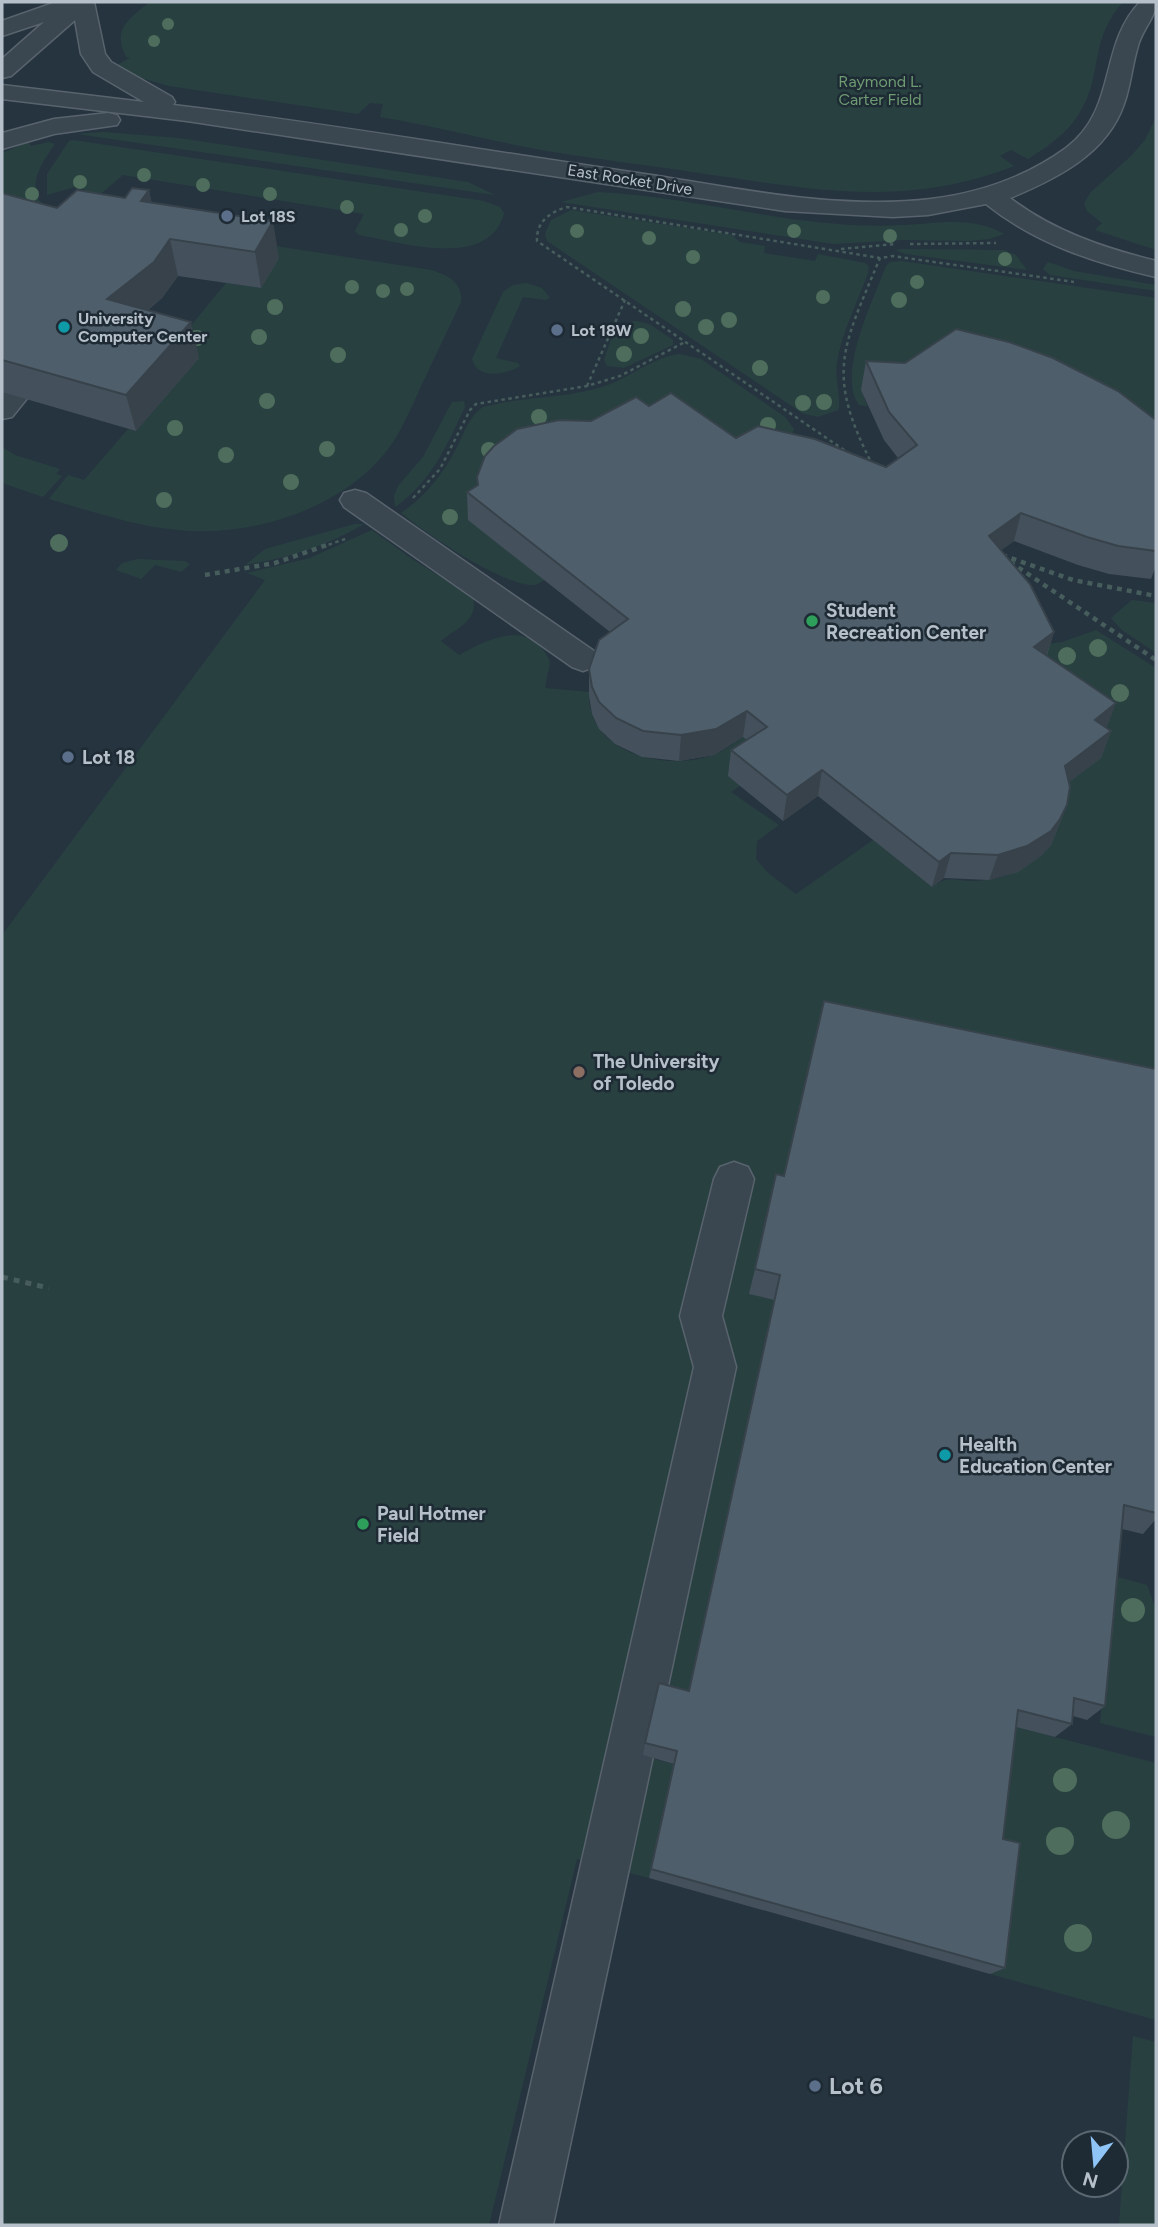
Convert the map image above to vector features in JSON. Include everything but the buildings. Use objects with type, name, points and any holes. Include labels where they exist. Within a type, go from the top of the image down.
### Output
[{"type":"street","points":[[2,29],[81,2]]},
{"type":"street","points":[[2,71],[81,2]]},
{"type":"street","points":[[81,2],[93,54],[102,67],[187,114]]},
{"type":"street","name":"East Rocket Drive","points":[[2,92],[187,114],[785,203],[840,208],[918,209],[957,205],[992,196],[1048,172],[1089,141],[1104,124],[1135,49],[1136,20],[1153,2]]},
{"type":"street","points":[[2,142],[29,131],[63,123],[187,114]]},
{"type":"street","points":[[992,196],[1022,219],[1064,241],[1103,256],[1156,269]]},
{"type":"street","points":[[355,500],[583,659]]},
{"type":"street","points":[[526,2225],[716,1367],[701,1316],[734,1180]]},
{"type":"path","points":[[857,459],[537,241],[538,230],[547,217],[566,207],[880,258],[893,256],[1074,282]]},
{"type":"path","points":[[834,250],[901,244],[1003,242]]},
{"type":"path","points":[[867,466],[877,472],[852,421],[842,371],[852,332],[880,258]]},
{"type":"path","points":[[587,386],[625,300]]},
{"type":"path","points":[[412,498],[440,469],[474,405],[587,386],[620,376],[685,342]]},
{"type":"path","points":[[205,575],[303,556],[337,544],[357,533]]},
{"type":"path","points":[[1156,596],[1073,580],[997,553],[1156,660]]},
{"type":"path","points":[[2,1276],[49,1288]]},
{"type":"green space","name":"Raymond L. Carter Field","points":[[149,2],[1123,2],[1105,30],[1092,84],[1080,112],[1064,133],[1043,149],[1028,159],[1011,150],[1000,156],[1014,166],[974,179],[934,187],[858,192],[780,185],[541,150],[380,117],[383,104],[370,103],[358,114],[169,86],[138,77],[117,65],[130,58],[126,57],[122,47],[125,25]]},
{"type":"green space","points":[[1156,117],[1156,250],[1095,230],[1102,223],[1087,211],[1084,204],[1090,193],[1145,140]]},
{"type":"green space","points":[[103,132],[179,138],[468,182],[495,195],[77,134]]},
{"type":"green space","points":[[69,141],[484,201],[500,207],[504,213],[495,231],[481,242],[462,247],[441,248],[359,235],[355,231],[364,214],[123,175],[102,193],[89,193],[79,186],[47,195],[47,174]]},
{"type":"green space","points":[[28,142],[31,146],[49,142],[55,144],[39,170],[36,184],[38,199],[52,212],[2,227],[2,153]]},
{"type":"green space","points":[[598,192],[675,200],[827,223],[866,226],[968,223],[992,228],[1004,234],[970,241],[904,240],[833,244],[561,202]]},
{"type":"green space","points":[[571,210],[732,235],[740,242],[765,246],[764,253],[815,261],[818,254],[865,263],[869,267],[868,273],[839,351],[836,374],[838,410],[818,417],[802,413],[547,241],[545,234],[551,220]]},
{"type":"green space","points":[[204,235],[431,270],[443,274],[457,284],[461,302],[397,436],[369,470],[346,488],[321,503],[264,524],[235,529],[178,530],[112,518],[49,499],[68,475],[84,480],[128,429],[136,431],[198,359],[190,327],[226,283],[261,288]]},
{"type":"green space","points":[[895,250],[1004,250],[1016,255],[1027,270],[905,254]]},
{"type":"green space","points":[[902,261],[1156,298],[1156,423],[1132,402],[862,390],[867,406],[859,405],[853,391],[852,375],[859,336],[886,266],[890,262]]},
{"type":"green space","points":[[1048,262],[1074,271],[1156,285],[1156,291],[1050,275],[1043,269]]},
{"type":"green space","points":[[527,283],[542,288],[550,298],[545,300],[523,297],[496,358],[518,363],[520,366],[507,372],[486,373],[475,366],[472,359],[503,292],[513,285]]},
{"type":"green space","points":[[637,321],[649,324],[673,340],[673,345],[624,368],[607,366],[604,360],[614,334],[623,325]]},
{"type":"green space","points":[[680,354],[701,359],[785,417],[794,429],[791,437],[536,585],[505,578],[486,569],[446,546],[401,513],[418,500],[439,476],[470,421],[483,407],[605,386],[651,363]]},
{"type":"green space","points":[[464,401],[465,407],[437,462],[419,486],[395,507],[394,496],[398,486],[423,457],[452,402]]},
{"type":"green space","points":[[2,447],[15,455],[60,469],[56,474],[62,476],[43,497],[2,483]]},
{"type":"green space","points":[[355,524],[364,524],[307,550],[245,565],[265,549]]},
{"type":"green space","name":"Paul Hotmer Field","points":[[372,530],[473,597],[473,612],[469,618],[441,641],[459,655],[496,638],[521,636],[532,640],[542,648],[550,662],[545,688],[589,692],[591,712],[599,728],[611,741],[643,757],[681,761],[699,759],[727,748],[743,737],[764,753],[740,786],[731,792],[779,825],[757,841],[756,859],[768,873],[796,894],[873,840],[932,887],[947,880],[995,879],[1026,866],[1051,845],[1045,659],[1040,645],[1062,642],[1096,630],[1156,668],[1156,1101],[778,1203],[770,1202],[750,1294],[774,1300],[686,1706],[643,1756],[674,1764],[649,1878],[577,1859],[489,2225],[2,2225],[2,935],[265,580],[247,573],[310,558]]},
{"type":"green space","points":[[137,559],[185,561],[190,564],[181,572],[155,565],[141,579],[116,570],[122,563]]},
{"type":"green space","points":[[1132,600],[1156,603],[1156,653],[1122,630],[1111,618]]},
{"type":"green space","points":[[1114,1576],[1147,1585],[1156,1610],[1156,1737],[1100,1723]]},
{"type":"green space","points":[[1004,1724],[1156,1763],[1156,2020],[990,1974],[1004,1853],[988,1848]]},
{"type":"green space","points":[[1133,2036],[1156,2042],[1156,2225],[1119,2225],[1121,2199],[1130,2199],[1130,2129],[1126,2129]]},
{"type":"place","name":"Lot 18S","points":[[227,216]]},
{"type":"place","name":"University Computer Center","points":[[64,327]]},
{"type":"place","name":"Lot 18W","points":[[557,330]]},
{"type":"place","name":"Student Recreation Center","points":[[812,621]]},
{"type":"place","name":"Lot 18","points":[[68,757]]},
{"type":"place","name":"The University of Toledo","points":[[579,1072]]},
{"type":"place","name":"Health Education Center","points":[[945,1455]]},
{"type":"place","name":"Paul Hotmer Field","points":[[363,1524]]},
{"type":"place","name":"Lot 6","points":[[815,2086]]}]
